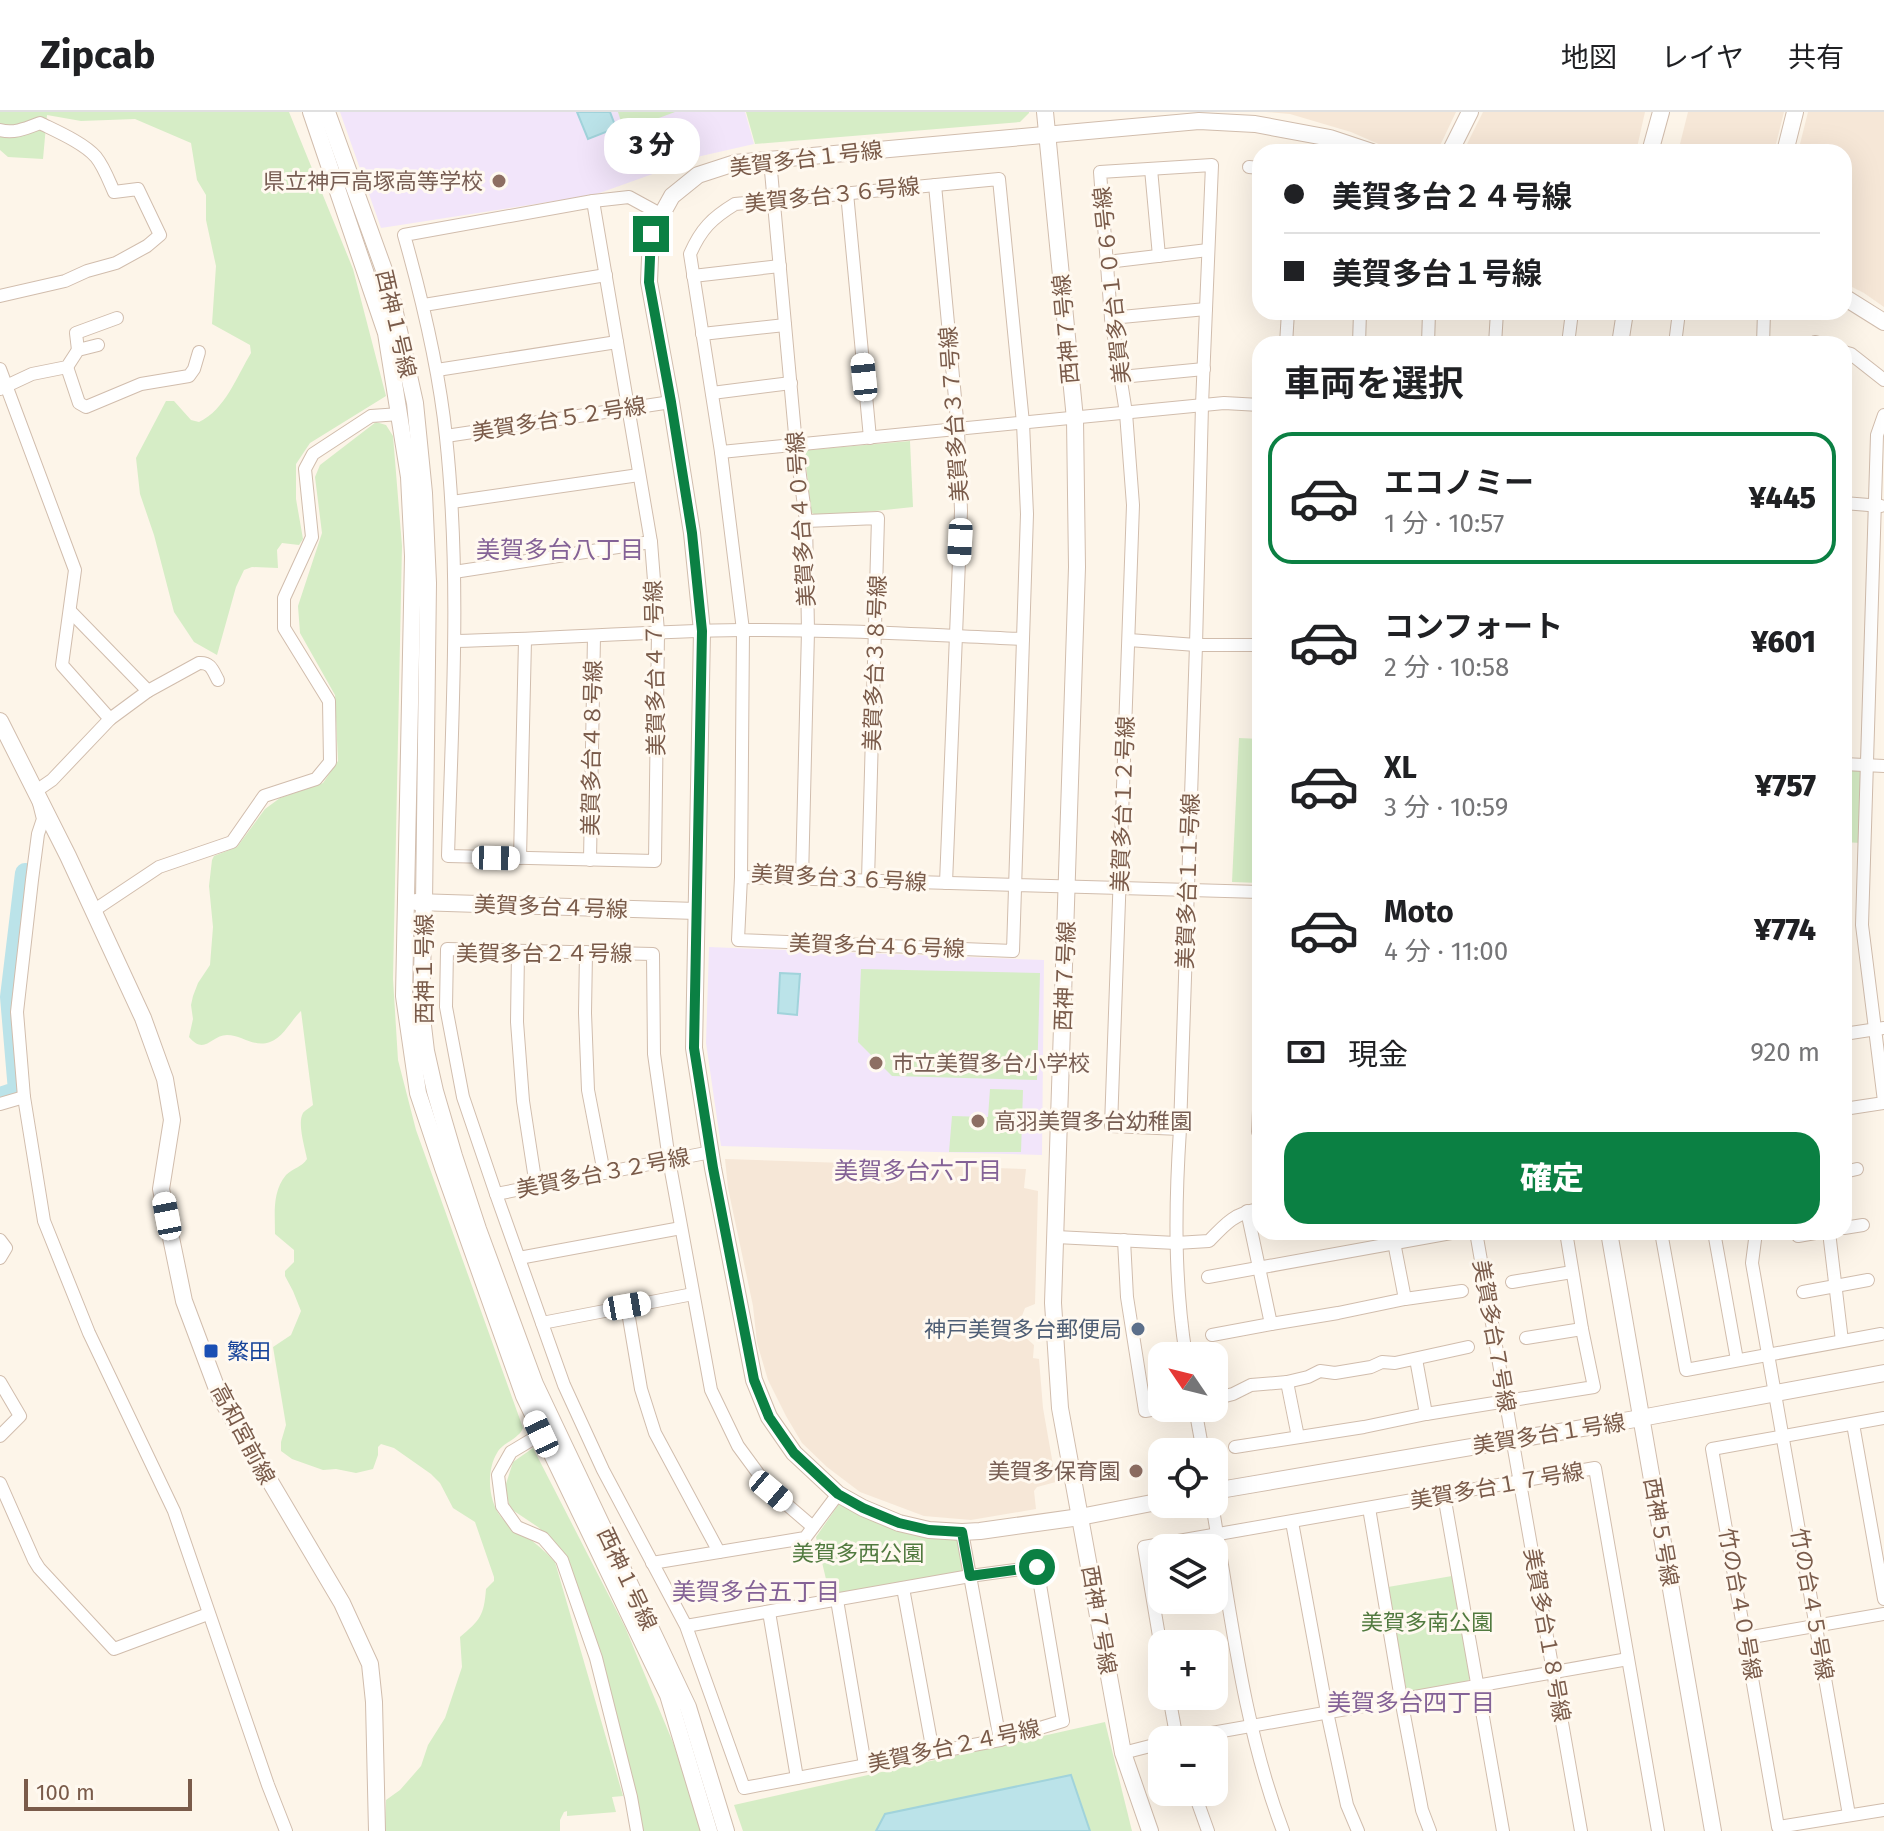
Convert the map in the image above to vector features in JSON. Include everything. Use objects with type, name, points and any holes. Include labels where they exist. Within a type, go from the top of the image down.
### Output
[{"type":"street","name":"西神１号線","points":[[311,112],[386,333],[409,477],[413,556],[404,996],[418,1093],[519,1382],[541,1434],[668,1695],[709,1831]]},
{"type":"street","name":"西神１号線","points":[[327,112],[388,281],[415,403],[424,493],[428,583],[421,1009],[435,1091],[458,1171],[535,1384],[688,1707],[726,1831]]},
{"type":"street","name":"西神７号線","points":[[1045,112],[1075,419],[1077,567],[1053,1303],[1060,1408],[1123,1753],[1150,1831]]},
{"type":"street","points":[[1454,144],[1470,112]]},
{"type":"street","points":[[1652,144],[1661,112]]},
{"type":"street","points":[[1787,144],[1795,112]]},
{"type":"street","name":"美賀多台１号線","points":[[1148,1504],[980,1531],[929,1530],[899,1523],[838,1494],[794,1453],[769,1417],[754,1380],[694,1048],[702,631],[692,533],[649,282],[651,234],[672,196],[698,175],[735,163],[1048,134],[1198,116],[1267,126],[1348,144]]},
{"type":"street","points":[[0,130],[22,130],[40,123],[62,134],[97,158],[114,192],[138,189],[160,235],[116,263],[65,281],[0,296]]},
{"type":"street","name":"美賀多台４０号線","points":[[770,160],[796,445],[806,521],[808,631],[802,879]]},
{"type":"street","name":"美賀多台１０６号線","points":[[1126,413],[1111,318],[1100,172],[1212,165],[1202,405]]},
{"type":"street","points":[[1151,169],[1159,256]]},
{"type":"street","name":"美賀多台３６号線","points":[[1016,884],[1027,514],[1023,423],[999,179],[735,204],[716,216],[698,237],[690,254],[721,452],[743,630],[741,877],[1252,892]]},
{"type":"street","name":"美賀多台３７号線","points":[[935,185],[958,430],[961,511],[946,883]]},
{"type":"street","points":[[847,193],[870,438]]},
{"type":"street","points":[[593,201],[629,197],[662,215]]},
{"type":"street","name":"美賀多台４７号線","points":[[593,201],[651,542],[658,632],[655,861],[448,856],[455,641],[452,502],[437,370],[424,305],[404,235],[593,201]]},
{"type":"street","points":[[1107,262],[1208,250]]},
{"type":"street","points":[[693,276],[780,266]]},
{"type":"street","points":[[424,305],[606,275]]},
{"type":"street","points":[[1852,302],[1884,322]]},
{"type":"street","points":[[1111,318],[1206,309]]},
{"type":"street","points":[[3,387],[32,374],[67,367],[78,350],[76,333],[117,318]]},
{"type":"street","points":[[702,334],[785,325]]},
{"type":"street","points":[[437,370],[617,342]]},
{"type":"street","points":[[78,350],[98,345]]},
{"type":"street","points":[[67,367],[79,403],[86,407],[128,387],[189,376],[199,352]]},
{"type":"street","points":[[1852,355],[1884,380]]},
{"type":"street","points":[[0,369],[3,387],[75,570],[62,665],[110,719]]},
{"type":"street","points":[[1121,377],[1204,369]]},
{"type":"street","points":[[712,393],[791,383]]},
{"type":"street","name":"美賀多台５２号線","points":[[446,436],[671,402]]},
{"type":"street","points":[[721,452],[1224,403],[1252,405]]},
{"type":"street","name":"美賀多台１１号線","points":[[1184,1342],[1176,1271],[1177,1168],[1202,405]]},
{"type":"street","name":"美賀多台１２号線","points":[[1126,413],[1133,505],[1111,1126],[1180,1129]]},
{"type":"street","points":[[93,911],[159,867],[232,842],[264,796],[316,779],[330,762],[329,701],[284,628],[284,598],[312,537],[305,469],[313,454],[371,416],[400,414]]},
{"type":"street","points":[[1852,1108],[1884,1102],[1879,1028],[1862,925],[1880,506],[1877,435],[1884,415]]},
{"type":"street","points":[[452,502],[639,475]]},
{"type":"street","points":[[1852,504],[1880,506]]},
{"type":"street","name":"美賀多台３８号線","points":[[806,521],[878,518],[868,880]]},
{"type":"street","points":[[454,572],[651,542]]},
{"type":"street","points":[[70,611],[148,691]]},
{"type":"street","points":[[455,641],[743,630],[1023,639]]},
{"type":"street","name":"美賀多台４８号線","points":[[590,860],[594,636]]},
{"type":"street","points":[[520,858],[525,640]]},
{"type":"street","points":[[1129,640],[1252,645]]},
{"type":"street","points":[[218,680],[210,665],[199,663],[148,691],[110,719],[52,780],[36,791],[43,819],[38,834],[17,1012],[24,1097],[44,1221],[89,1333],[174,1511],[286,1831]]},
{"type":"street","name":"高和宮前線","points":[[0,721],[143,1018],[165,1079],[172,1120],[161,1189],[184,1301],[220,1397],[342,1603],[370,1664],[374,1702],[377,1831]]},
{"type":"street","points":[[1852,765],[1884,766]]},
{"type":"street","name":"美賀多台４６号線","points":[[741,877],[738,940],[1013,951],[1016,884]]},
{"type":"street","name":"美賀多台４号線","points":[[406,901],[696,911]]},
{"type":"street","name":"美賀多台２４号線","points":[[686,1626],[1037,1567],[1063,1721],[1000,1740],[744,1788],[686,1626],[603,1470],[564,1385],[496,1194],[463,1097],[446,1007],[447,949],[653,954],[654,1054],[669,1160],[711,1390],[738,1446],[771,1491],[813,1527]]},
{"type":"street","points":[[518,951],[517,1022],[523,1101],[536,1186]]},
{"type":"street","points":[[586,952],[588,1090],[604,1173]]},
{"type":"street","points":[[1852,1033],[1879,1028]]},
{"type":"street","points":[[0,1104],[24,1097]]},
{"type":"street","name":"美賀多台３２号線","points":[[496,1194],[711,1152]]},
{"type":"street","points":[[1056,1237],[1176,1243],[1209,1241],[1229,1220],[1252,1211]]},
{"type":"street","points":[[1852,1227],[1863,1225]]},
{"type":"street","points":[[519,1258],[681,1228]]},
{"type":"street","points":[[0,1240],[6,1248],[0,1258]]},
{"type":"street","points":[[1124,1240],[1127,1297],[1145,1411],[1148,1410]]},
{"type":"street","points":[[1257,1240],[1259,1269],[1271,1324]]},
{"type":"street","points":[[1208,1277],[1259,1269],[1384,1240]]},
{"type":"street","points":[[1393,1240],[1405,1299]]},
{"type":"street","name":"美賀多台７号線","points":[[1477,1240],[1512,1439]]},
{"type":"street","points":[[1235,1447],[1594,1387],[1567,1240]]},
{"type":"street","name":"西神５号線","points":[[1610,1240],[1713,1831]]},
{"type":"street","points":[[1662,1240],[1686,1370],[1881,1334]]},
{"type":"street","points":[[1715,1240],[1737,1360]]},
{"type":"street","name":"竹の台４５号線","points":[[1755,1240],[1752,1263],[1849,1815]]},
{"type":"street","points":[[1830,1240],[1842,1341]]},
{"type":"street","points":[[1512,1282],[1572,1272]]},
{"type":"street","points":[[1803,1292],[1868,1280]]},
{"type":"street","points":[[1212,1335],[1462,1291]]},
{"type":"street","points":[[542,1323],[693,1294]]},
{"type":"street","points":[[627,1306],[641,1389],[655,1433],[719,1552]]},
{"type":"street","points":[[1526,1338],[1582,1329]]},
{"type":"street","points":[[1228,1395],[1251,1385],[1287,1382],[1320,1371],[1335,1373],[1468,1347]]},
{"type":"street","points":[[1416,1359],[1426,1414]]},
{"type":"street","name":"美賀多台１号線","points":[[1228,1489],[1884,1373]]},
{"type":"street","points":[[0,1382],[20,1416],[0,1436]]},
{"type":"street","points":[[1287,1382],[1298,1437]]},
{"type":"street","name":"竹の台４０号線","points":[[1884,1418],[1712,1449],[1778,1827],[1884,1810]]},
{"type":"street","points":[[1853,1424],[1884,1599]]},
{"type":"street","points":[[541,1434],[511,1452],[498,1475],[502,1506],[517,1527],[543,1538],[562,1560],[596,1658],[637,1831]]},
{"type":"street","name":"美賀多台１８号線","points":[[1512,1439],[1581,1831]]},
{"type":"street","name":"美賀多台１７号線","points":[[1223,1534],[1595,1468],[1658,1831]]},
{"type":"street","points":[[0,1483],[39,1568],[114,1649],[208,1614]]},
{"type":"street","points":[[652,1563],[805,1538],[838,1494]]},
{"type":"street","points":[[1444,1495],[1503,1831]]},
{"type":"street","points":[[1369,1508],[1401,1699],[1422,1810],[1430,1831]]},
{"type":"street","points":[[1292,1522],[1327,1712],[1347,1805],[1358,1831]]},
{"type":"street","points":[[962,1532],[1000,1740]]},
{"type":"street","name":"美賀多台１７号線","points":[[1148,1546],[1144,1547],[1148,1571]]},
{"type":"street","points":[[903,1588],[933,1752]]},
{"type":"street","points":[[1228,1598],[1250,1725],[1267,1791],[1283,1831]]},
{"type":"street","points":[[837,1600],[865,1765]]},
{"type":"street","points":[[769,1612],[797,1778]]},
{"type":"street","points":[[1746,1638],[1884,1614]]},
{"type":"street","points":[[1228,1729],[1628,1659]]},
{"type":"street","points":[[1123,1753],[1148,1747]]},
{"type":"street","points":[[1199,1806],[1208,1831]]},
{"type":"shaded area","name":"県立神戸高塚高等学校","points":[[340,112],[745,112],[754,144],[688,159],[594,195],[381,228]]},
{"type":"shaded area","points":[[1266,112],[1456,112],[1441,144],[1379,144],[1351,132],[1290,114]]},
{"type":"shaded area","points":[[1483,112],[1645,112],[1638,144],[1467,144]]},
{"type":"shaded area","points":[[1688,112],[1784,112],[1776,144],[1680,144]]},
{"type":"shaded area","points":[[1808,112],[1884,112],[1884,307],[1852,287],[1852,144],[1800,144]]},
{"type":"shaded area","name":"市立美賀多台小学校","points":[[709,947],[1044,960],[1042,1155],[721,1146],[706,1043]]},
{"type":"shaded area","points":[[725,1159],[1026,1169],[1024,1188],[1038,1191],[1035,1304],[1025,1308],[1018,1322],[1019,1332],[1034,1345],[1033,1358],[1039,1359],[1043,1408],[1056,1482],[1037,1487],[1034,1491],[1036,1509],[971,1520],[924,1516],[860,1492],[802,1443],[768,1380],[757,1343]]},
{"type":"green space","points":[[0,112],[289,112],[353,269],[386,396],[310,443],[296,464],[296,499],[303,539],[299,545],[282,543],[277,550],[278,568],[252,567],[244,570],[236,587],[217,655],[194,642],[174,612],[140,494],[136,458],[166,401],[174,401],[191,420],[199,422],[208,417],[223,401],[251,353],[250,345],[212,324],[216,266],[206,220],[206,195],[197,180],[191,143],[135,119],[81,121],[47,115],[43,159],[8,157],[0,150]]},
{"type":"green space","points":[[618,112],[675,112],[624,131]]},
{"type":"green space","points":[[746,112],[1029,113],[1020,122],[755,144]]},
{"type":"green space","points":[[376,422],[386,425],[393,436],[402,546],[393,979],[398,1060],[416,1130],[523,1428],[500,1449],[493,1460],[491,1495],[504,1520],[555,1562],[623,1796],[612,1797],[616,1812],[567,1816],[567,1811],[564,1812],[560,1831],[385,1831],[386,1800],[400,1790],[421,1766],[428,1745],[445,1718],[462,1667],[460,1637],[480,1617],[486,1589],[494,1577],[475,1522],[453,1508],[440,1483],[431,1474],[394,1448],[381,1444],[373,1469],[356,1473],[323,1470],[292,1459],[281,1451],[286,1425],[273,1347],[291,1335],[301,1311],[285,1276],[285,1271],[294,1262],[294,1250],[275,1234],[275,1211],[276,1196],[286,1175],[307,1159],[301,1117],[313,1105],[301,1011],[279,1037],[264,1043],[227,1035],[199,1045],[189,1037],[193,996],[210,965],[213,927],[209,886],[214,856],[237,847],[265,809],[280,798],[323,783],[338,761],[335,695],[300,633],[298,606],[322,533],[315,477],[320,465]]},
{"type":"green space","points":[[910,441],[913,507],[818,517],[811,512],[805,455],[808,450]]},
{"type":"green space","points":[[1239,738],[1252,739],[1252,883],[1232,882]]},
{"type":"green space","points":[[1852,770],[1863,774],[1861,843],[1852,842]]},
{"type":"green space","points":[[861,969],[1040,973],[1037,1080],[892,1076],[858,1042]]},
{"type":"green space","points":[[990,1089],[1023,1090],[1021,1152],[949,1152],[952,1116],[988,1117]]},
{"type":"green space","points":[[533,1448],[625,1627],[674,1745],[701,1831],[643,1831],[612,1706],[571,1574],[560,1548],[509,1504],[505,1487],[513,1462]]},
{"type":"green space","name":"美賀多西公園","points":[[839,1504],[899,1529],[958,1538],[963,1569],[959,1573],[830,1596],[816,1537]]},
{"type":"green space","name":"美賀多南公園","points":[[1452,1576],[1471,1678],[1466,1682],[1414,1692],[1406,1688],[1388,1587]]},
{"type":"green space","points":[[1105,1722],[1132,1831],[743,1831],[734,1805]]},
{"type":"water","points":[[577,112],[610,112],[616,128],[588,139]]},
{"type":"water","points":[[780,973],[800,974],[797,1015],[778,1013]]},
{"type":"water","points":[[1071,1775],[1090,1831],[876,1831],[885,1814]]},
{"type":"waterway","points":[[0,1097],[18,1091],[10,997],[25,873]]},
{"type":"place","name":"県立神戸高塚高等学校","points":[[499,181]]},
{"type":"place","name":"市立美賀多台小学校","points":[[876,1063]]},
{"type":"place","name":"高羽美賀多台幼稚園","points":[[978,1121]]},
{"type":"place","name":"神戸美賀多台郵便局","points":[[1138,1329]]},
{"type":"place","name":"繁田","points":[[211,1351]]},
{"type":"place","name":"美賀多保育園","points":[[1136,1471]]},
{"type":"district","name":"美賀多台八丁目","points":[[560,550]]},
{"type":"district","name":"美賀多台六丁目","points":[[918,1171]]},
{"type":"district","name":"美賀多台五丁目","points":[[756,1592]]},
{"type":"district","name":"美賀多台四丁目","points":[[1411,1703]]},
{"type":"route","points":[[651,234],[649,282],[692,533],[702,631],[694,1048],[713,1168],[754,1380],[769,1417],[794,1453],[838,1494],[899,1523],[929,1530],[962,1532],[970,1576],[1037,1567]]}]
